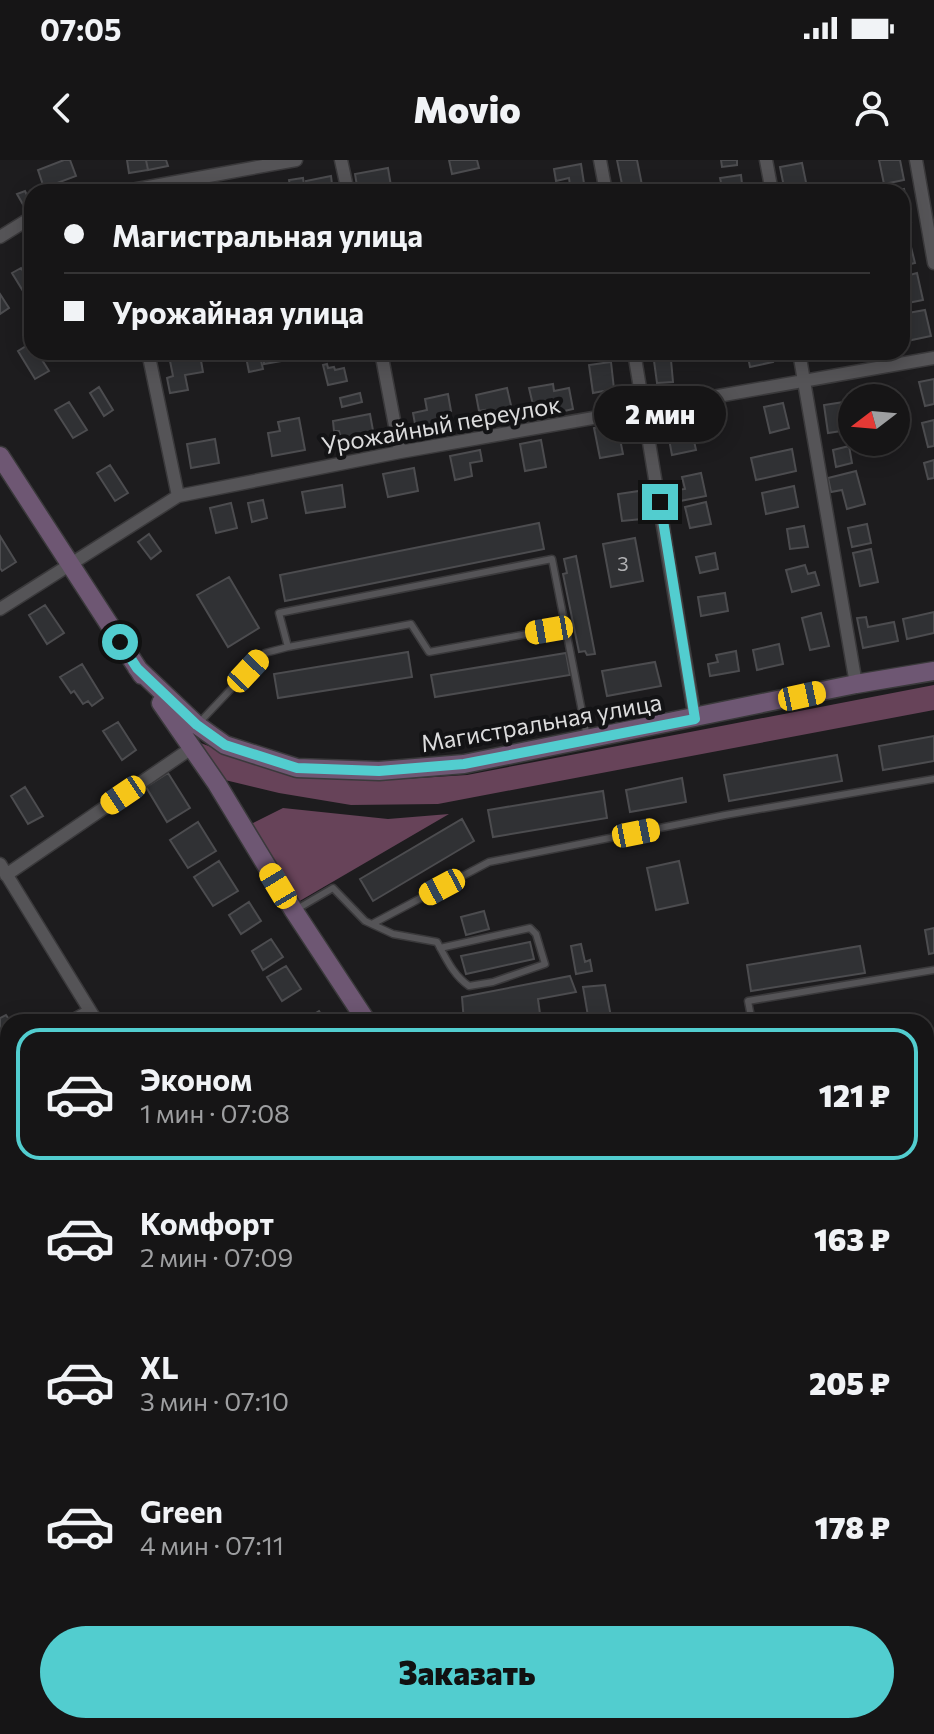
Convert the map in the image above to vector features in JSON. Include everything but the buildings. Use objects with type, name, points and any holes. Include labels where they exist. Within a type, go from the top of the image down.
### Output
[{"type":"main road","points":[[0,456],[137,668],[193,747],[362,1014]]},
{"type":"main road","name":"Магистральная улица","points":[[137,668],[197,725],[225,745],[297,768],[379,771],[464,764],[934,671]]},
{"type":"street","points":[[165,184],[296,160]]},
{"type":"street","points":[[341,160],[346,184]]},
{"type":"street","points":[[600,160],[604,184]]},
{"type":"street","points":[[766,160],[770,184]]},
{"type":"street","points":[[916,160],[934,263]]},
{"type":"street","points":[[0,237],[24,222]]},
{"type":"street","name":"Урожайный переулок","points":[[0,609],[178,496],[400,452],[934,358]]},
{"type":"street","points":[[150,360],[178,496]]},
{"type":"street","points":[[383,360],[400,452]]},
{"type":"street","points":[[636,360],[695,719]]},
{"type":"street","points":[[800,360],[856,684]]},
{"type":"street","points":[[91,1014],[3,869],[193,747]]},
{"type":"lane","points":[[288,647],[279,613],[552,559],[588,740]]},
{"type":"lane","points":[[197,725],[265,653],[411,624],[429,652],[565,627]]},
{"type":"lane","points":[[372,924],[489,862],[725,815],[934,779]]},
{"type":"lane","points":[[294,911],[333,888],[365,921],[393,934],[437,942],[440,948],[458,979],[469,986],[493,982],[545,964],[536,934],[530,928],[440,948]]},
{"type":"lane","points":[[750,1014],[748,1001],[934,970]]},
{"type":"shaded area","points":[[934,685],[934,710],[438,804],[351,805],[225,780],[198,742],[272,770],[370,781],[467,775]]},
{"type":"shaded area","points":[[283,808],[388,819],[449,814],[298,902],[249,825]]},
{"type":"route","points":[[120,642],[137,668],[197,725],[225,745],[297,768],[379,771],[464,764],[695,719],[660,502]]}]
